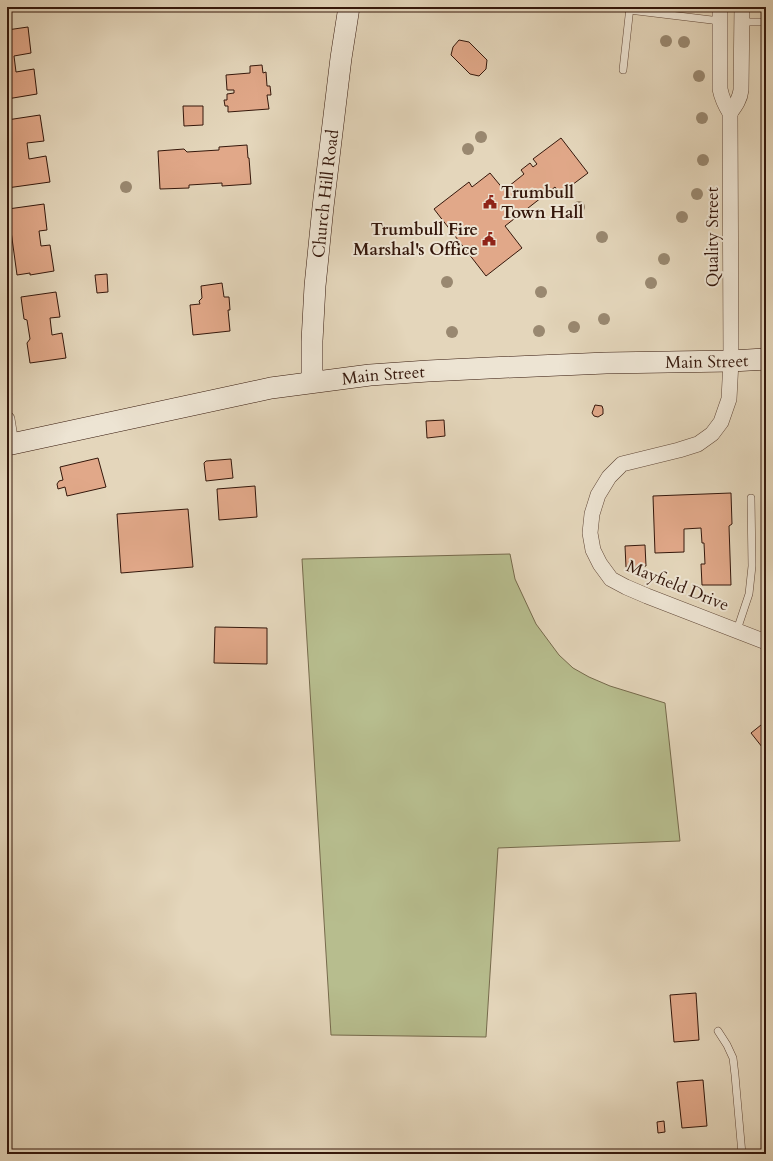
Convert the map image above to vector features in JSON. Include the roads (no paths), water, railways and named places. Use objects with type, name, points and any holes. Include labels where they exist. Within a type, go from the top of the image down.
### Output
[{"type":"main road","name":"Church Hill Road","points":[[312,382],[312,341],[315,286],[341,58],[349,7]]},
{"type":"main road","name":"Main Street","points":[[9,445],[271,388],[370,375],[428,370],[606,363],[766,359]]},
{"type":"street","points":[[720,14],[742,14],[741,90],[740,98],[730,113]]},
{"type":"street","name":"Quality Street","points":[[720,14],[720,89],[721,97],[730,113],[731,361]]},
{"type":"street","name":"Mayfield Drive","points":[[731,361],[729,399],[721,422],[712,434],[698,444],[622,464],[609,477],[598,495],[592,514],[590,533],[593,550],[600,564],[611,579],[647,596],[766,642]]},
{"type":"street","points":[[7,419],[9,445]]},
{"type":"lane","points":[[623,70],[630,9],[720,14]]},
{"type":"lane","points":[[742,14],[766,22]]},
{"type":"lane","points":[[737,630],[749,594],[752,566],[750,498]]},
{"type":"lane","points":[[718,1031],[733,1058],[742,1154]]},
{"type":"place","name":"Trumbull Town Hall","points":[[490,202]]},
{"type":"place","name":"Trumbull Fire Marshal's Office","points":[[489,239]]}]
